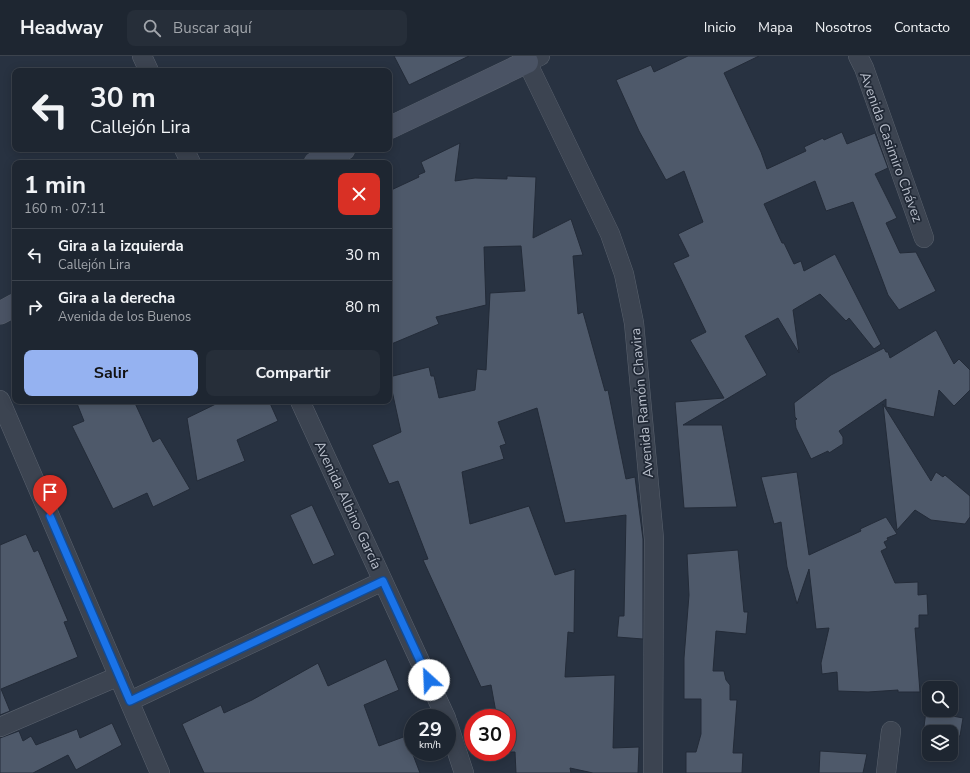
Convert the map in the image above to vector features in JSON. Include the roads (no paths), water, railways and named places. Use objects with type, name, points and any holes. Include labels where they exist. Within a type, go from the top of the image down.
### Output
[{"type":"main road","points":[[392,127],[530,58]]},
{"type":"main road","points":[[321,160],[338,152]]},
{"type":"main road","points":[[0,313],[12,307]]},
{"type":"street","points":[[142,56],[148,68]]},
{"type":"street","name":"Avenida Casimiro Chávez","points":[[858,56],[864,68],[924,238]]},
{"type":"street","name":"Avenida Ramón Chavira","points":[[530,58],[610,234],[624,274],[634,322],[654,539],[653,773]]},
{"type":"street","points":[[0,400],[160,773]]},
{"type":"street","name":"Avenida Albino García","points":[[301,404],[441,709]]},
{"type":"street","points":[[130,701],[383,581]]},
{"type":"street","points":[[0,727],[119,676]]},
{"type":"street","points":[[886,773],[891,731]]},
{"type":"street","name":"Avenida Albino García","points":[[456,749],[464,773]]}]
